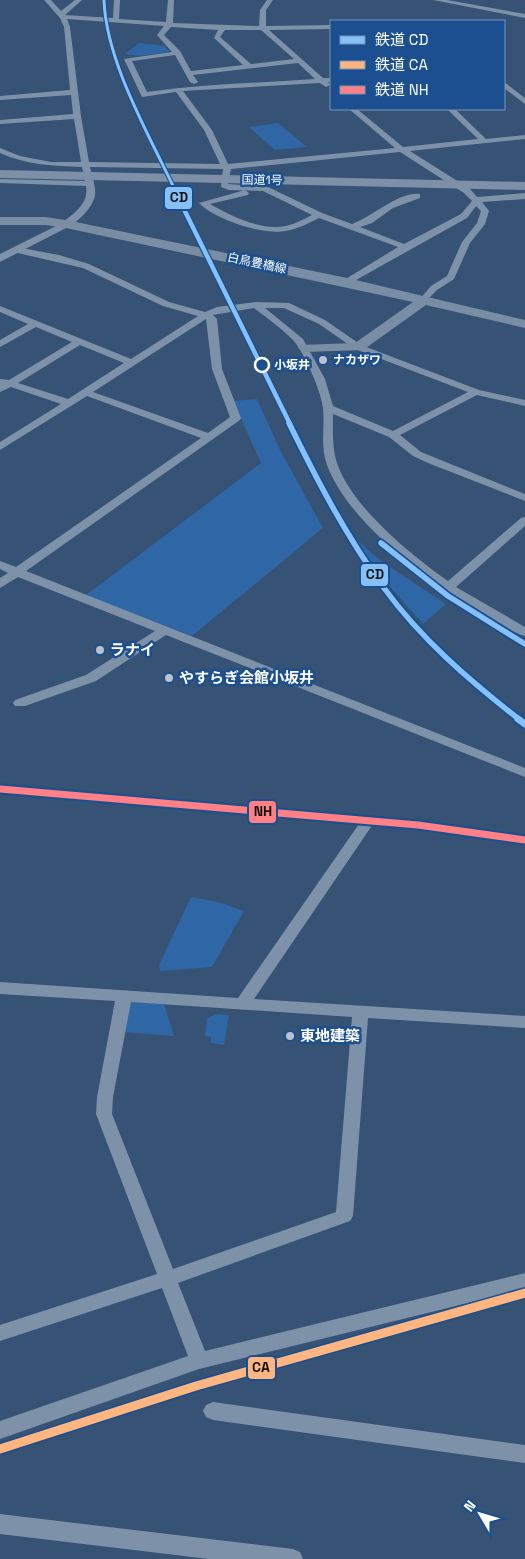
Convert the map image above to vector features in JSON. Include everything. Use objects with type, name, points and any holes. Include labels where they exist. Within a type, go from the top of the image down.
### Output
[{"type":"highway","name":"国道1号","points":[[4,177],[525,181]]},
{"type":"highway","name":"国道1号","points":[[4,177],[525,186]]},
{"type":"main road","name":"白鳥豊橋線","points":[[0,220],[45,221],[66,224],[347,282],[525,324]]},
{"type":"main road","points":[[304,348],[358,347],[424,300]]},
{"type":"street","points":[[0,259],[66,224],[78,214],[90,199],[77,116],[67,26],[62,16],[47,0]]},
{"type":"street","points":[[62,16],[80,0]]},
{"type":"street","points":[[116,19],[117,0]]},
{"type":"street","points":[[171,0],[169,7],[170,24],[160,35],[178,53],[196,87]]},
{"type":"street","points":[[262,27],[263,10],[270,0]]},
{"type":"street","points":[[436,0],[525,16]]},
{"type":"street","points":[[478,7],[489,0]]},
{"type":"street","points":[[62,16],[223,28],[330,27]]},
{"type":"street","points":[[262,27],[330,88]]},
{"type":"street","points":[[223,28],[216,37],[249,66]]},
{"type":"street","points":[[178,53],[128,59],[145,95],[196,87],[223,88],[330,80]]},
{"type":"street","points":[[190,73],[299,60]]},
{"type":"street","points":[[505,85],[525,102]]},
{"type":"street","points":[[178,90],[208,130],[226,169],[224,185],[229,187],[265,188],[319,215],[405,247]]},
{"type":"street","points":[[0,98],[74,92]]},
{"type":"street","points":[[354,110],[401,149],[467,191],[485,211],[481,224],[466,242],[451,277],[434,288],[424,300]]},
{"type":"street","points":[[452,110],[484,141]]},
{"type":"street","points":[[0,122],[77,116]]},
{"type":"street","points":[[0,150],[9,155],[52,164],[226,169],[525,136]]},
{"type":"street","points":[[4,177],[16,164],[29,159]]},
{"type":"street","points":[[4,177],[89,183]]},
{"type":"street","points":[[265,188],[203,203],[236,220],[271,229],[287,228],[319,215]]},
{"type":"street","points":[[353,227],[369,221],[390,206],[417,196]]},
{"type":"street","points":[[347,282],[405,247],[464,216],[477,200],[525,196]]},
{"type":"street","points":[[0,584],[236,418],[217,369],[212,319],[206,315],[166,304],[86,266],[58,258],[16,250]]},
{"type":"street","points":[[256,305],[298,339],[304,348],[320,379],[328,408],[332,462],[343,485],[368,518],[394,545],[449,587],[525,632]]},
{"type":"street","points":[[0,447],[206,315],[217,310],[256,305],[286,305],[322,322],[358,347],[476,392],[525,403]]},
{"type":"street","points":[[0,309],[132,363]]},
{"type":"street","points":[[0,321],[12,314]]},
{"type":"street","points":[[0,344],[36,323]]},
{"type":"street","points":[[3,384],[80,341]]},
{"type":"street","points":[[3,384],[69,403]]},
{"type":"street","points":[[85,392],[209,437]]},
{"type":"street","points":[[393,435],[476,392]]},
{"type":"street","points":[[328,408],[393,435],[417,454],[432,461],[525,498]]},
{"type":"street","points":[[0,435],[12,439]]},
{"type":"street","points":[[449,587],[525,520]]},
{"type":"street","points":[[0,565],[525,773]]},
{"type":"street","points":[[20,703],[91,678],[165,630]]},
{"type":"street","points":[[243,1004],[364,827]]},
{"type":"street","points":[[0,988],[525,1022]]},
{"type":"street","points":[[124,996],[105,1097],[104,1114],[199,1362]]},
{"type":"street","points":[[0,1333],[166,1279],[344,1216],[360,1012]]},
{"type":"street","points":[[0,1430],[199,1362],[525,1281]]},
{"type":"street","points":[[214,1411],[525,1454]]},
{"type":"street","points":[[0,1524],[293,1559]]},
{"type":"shaded area","points":[[139,43],[164,46],[170,52],[139,56],[125,54]]},
{"type":"shaded area","points":[[278,123],[307,147],[275,150],[249,127]]},
{"type":"shaded area","points":[[257,399],[280,450],[323,528],[192,636],[86,595],[261,463],[233,401]]},
{"type":"shaded area","points":[[357,540],[381,561],[446,604],[423,624],[371,565]]},
{"type":"shaded area","points":[[191,897],[218,902],[244,911],[212,967],[160,971],[159,965]]},
{"type":"shaded area","points":[[128,1001],[164,1004],[174,1036],[122,1032]]},
{"type":"shaded area","points":[[215,1014],[229,1015],[224,1045],[211,1043],[211,1037],[205,1036],[207,1019]]},
{"type":"rail line","name":"CD","points":[[104,0],[107,31],[128,89],[188,218],[305,456],[342,524],[384,588],[432,644],[468,677],[525,724]]},
{"type":"rail line","name":"CD","points":[[381,543],[448,596],[525,644]]},
{"type":"rail line","name":"NH","points":[[0,789],[418,825],[525,840]]},
{"type":"rail line","name":"CA","points":[[0,1449],[196,1386],[525,1293]]},
{"type":"place","name":"ナカザワ","points":[[323,360]]},
{"type":"place","name":"小坂井","points":[[262,365]]},
{"type":"place","name":"ラナイ","points":[[100,650]]},
{"type":"place","name":"やすらぎ会館小坂井","points":[[169,678]]},
{"type":"place","name":"東地建築","points":[[290,1036]]}]
